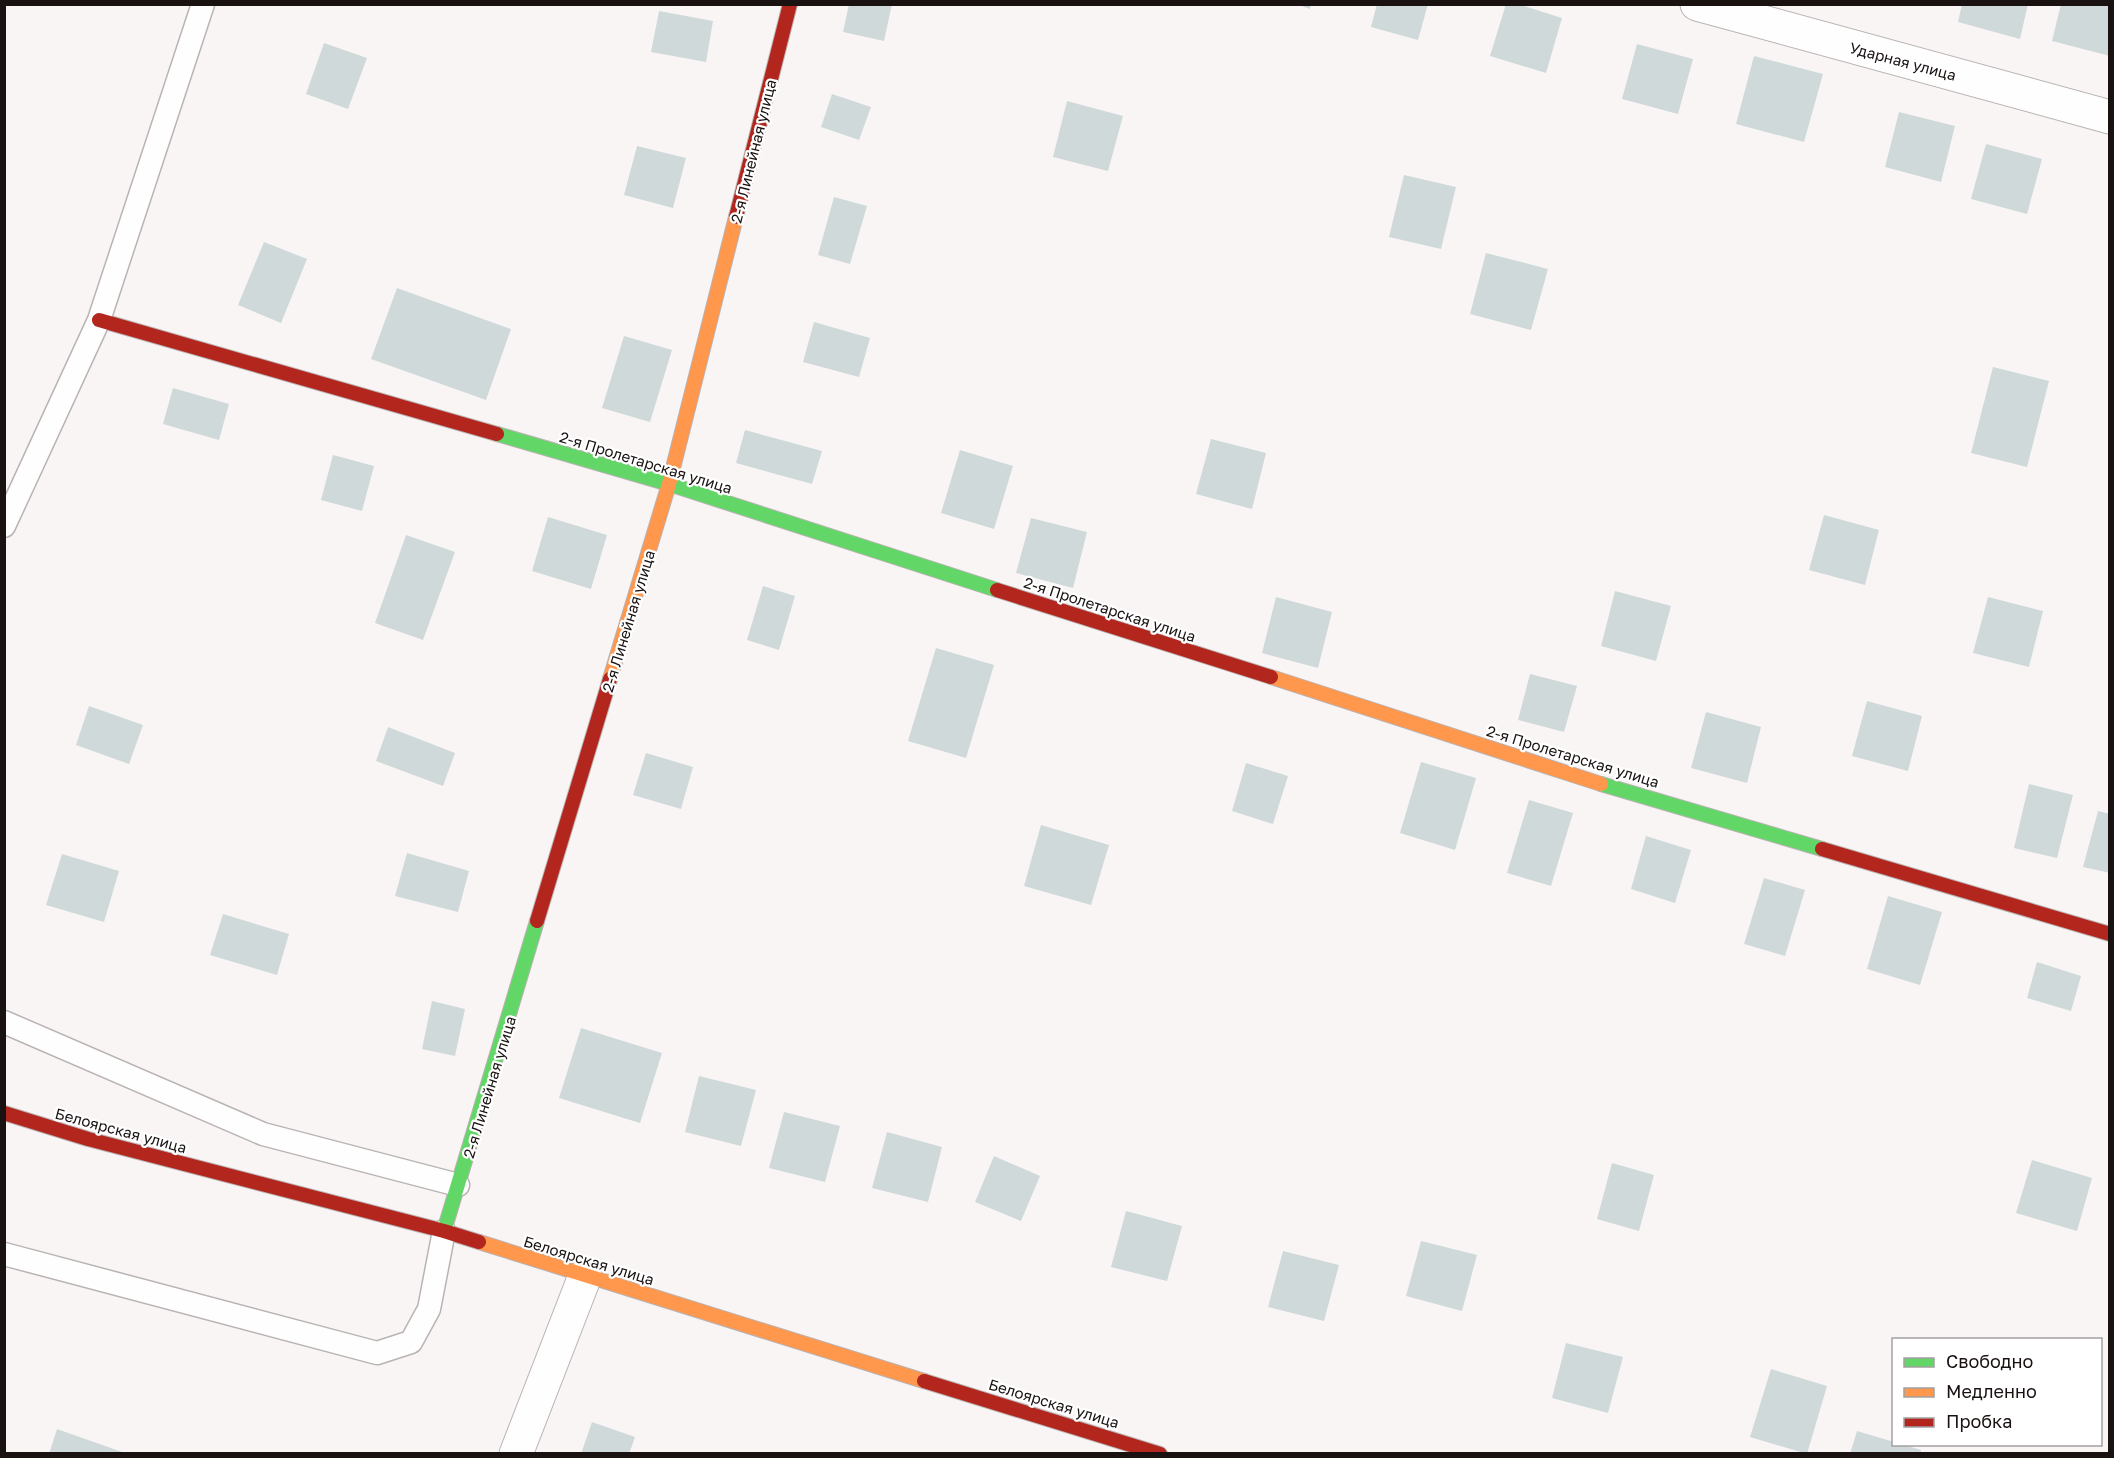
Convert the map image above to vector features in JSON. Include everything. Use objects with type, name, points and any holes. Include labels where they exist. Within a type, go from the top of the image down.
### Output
[{"type":"street","name":"2-я Линейная улица","points":[[444,1232],[669,484],[790,4]]},
{"type":"street","name":"Ударная улица","points":[[1697,4],[2109,117]]},
{"type":"street","name":"2-я Пролетарская улица","points":[[99,320],[669,484],[1621,790],[2109,934]]},
{"type":"street","name":"Белоярская улица","points":[[4,1113],[88,1139],[444,1232],[1160,1454]]},
{"type":"street","points":[[516,1454],[585,1276]]},
{"type":"lane","points":[[4,526],[99,320],[203,4]]},
{"type":"lane","points":[[4,1022],[263,1134],[458,1185]]},
{"type":"lane","points":[[4,1254],[377,1353],[411,1342],[429,1309],[444,1232]]},
{"type":"building","points":[[849,4],[892,4],[884,41],[843,32]]},
{"type":"building","points":[[1296,4],[1311,4],[1310,9]]},
{"type":"building","points":[[1377,4],[1428,4],[1418,40],[1371,27]]},
{"type":"building","points":[[1506,4],[1518,4],[1562,18],[1546,73],[1490,56]]},
{"type":"building","points":[[1962,4],[2028,4],[2020,39],[1958,22]]},
{"type":"building","points":[[2061,4],[2110,4],[2110,56],[2052,41]]},
{"type":"building","points":[[659,11],[713,21],[706,62],[651,52]]},
{"type":"building","points":[[324,43],[367,58],[348,109],[306,94]]},
{"type":"building","points":[[1637,44],[1693,59],[1678,114],[1622,99]]},
{"type":"building","points":[[1754,56],[1823,74],[1804,142],[1736,124]]},
{"type":"building","points":[[832,94],[871,107],[859,140],[821,127]]},
{"type":"building","points":[[1067,101],[1123,116],[1108,171],[1053,157]]},
{"type":"building","points":[[1899,112],[1955,126],[1941,182],[1885,167]]},
{"type":"building","points":[[1986,144],[2042,159],[2027,214],[1971,199]]},
{"type":"building","points":[[637,146],[686,158],[673,208],[624,195]]},
{"type":"building","points":[[1404,175],[1456,187],[1441,249],[1389,237]]},
{"type":"building","points":[[834,197],[867,206],[850,264],[818,255]]},
{"type":"building","points":[[264,242],[307,259],[281,323],[238,305]]},
{"type":"building","points":[[1486,253],[1548,269],[1531,330],[1470,314]]},
{"type":"building","points":[[397,288],[511,329],[486,400],[371,359]]},
{"type":"building","points":[[814,322],[870,338],[859,377],[803,362]]},
{"type":"building","points":[[624,336],[672,350],[650,422],[602,408]]},
{"type":"building","points":[[1993,367],[2049,381],[2027,467],[1971,453]]},
{"type":"building","points":[[173,388],[229,404],[219,440],[163,424]]},
{"type":"building","points":[[745,430],[822,451],[812,484],[736,463]]},
{"type":"building","points":[[1211,439],[1266,453],[1252,509],[1196,494]]},
{"type":"building","points":[[960,450],[1013,466],[994,529],[941,513]]},
{"type":"building","points":[[333,455],[374,466],[362,511],[321,500]]},
{"type":"building","points":[[1824,515],[1879,530],[1865,585],[1809,570]]},
{"type":"building","points":[[548,517],[607,535],[591,589],[532,571]]},
{"type":"building","points":[[1031,518],[1087,532],[1073,588],[1016,573]]},
{"type":"building","points":[[406,535],[455,552],[423,640],[375,623]]},
{"type":"building","points":[[763,586],[795,596],[779,650],[747,640]]},
{"type":"building","points":[[1615,591],[1671,606],[1656,661],[1601,646]]},
{"type":"building","points":[[1276,597],[1332,612],[1318,668],[1262,653]]},
{"type":"building","points":[[1988,597],[2043,611],[2029,667],[1973,653]]},
{"type":"building","points":[[936,648],[994,665],[966,758],[908,741]]},
{"type":"building","points":[[1530,674],[1577,686],[1564,732],[1518,720]]},
{"type":"building","points":[[1867,701],[1922,716],[1908,771],[1852,756]]},
{"type":"building","points":[[89,706],[143,725],[129,764],[76,745]]},
{"type":"building","points":[[1706,712],[1761,727],[1747,783],[1691,768]]},
{"type":"building","points":[[388,727],[455,753],[443,786],[376,761]]},
{"type":"building","points":[[646,753],[693,767],[681,809],[633,795]]},
{"type":"building","points":[[1421,762],[1476,778],[1455,850],[1400,833]]},
{"type":"building","points":[[1246,763],[1288,776],[1273,824],[1232,811]]},
{"type":"building","points":[[2029,784],[2073,795],[2057,858],[2014,848]]},
{"type":"building","points":[[1529,800],[1573,813],[1551,886],[1507,873]]},
{"type":"building","points":[[2098,811],[2110,814],[2110,873],[2083,867]]},
{"type":"building","points":[[1041,825],[1109,845],[1091,905],[1024,886]]},
{"type":"building","points":[[1646,836],[1691,850],[1675,903],[1631,889]]},
{"type":"building","points":[[407,853],[469,871],[458,912],[395,896]]},
{"type":"building","points":[[62,854],[119,871],[104,922],[46,905]]},
{"type":"building","points":[[1764,878],[1805,890],[1785,956],[1744,944]]},
{"type":"building","points":[[1888,896],[1942,912],[1920,985],[1867,969]]},
{"type":"building","points":[[223,914],[289,934],[277,975],[210,955]]},
{"type":"building","points":[[2037,962],[2081,976],[2071,1011],[2027,998]]},
{"type":"building","points":[[432,1001],[465,1009],[455,1056],[422,1049]]},
{"type":"building","points":[[581,1028],[662,1053],[640,1123],[559,1098]]},
{"type":"building","points":[[699,1076],[756,1090],[741,1146],[685,1132]]},
{"type":"building","points":[[784,1112],[840,1126],[825,1182],[769,1168]]},
{"type":"building","points":[[887,1132],[942,1147],[928,1202],[872,1188]]},
{"type":"building","points":[[994,1156],[1040,1176],[1021,1221],[975,1202]]},
{"type":"building","points":[[2032,1160],[2092,1178],[2077,1231],[2016,1213]]},
{"type":"building","points":[[1612,1163],[1654,1175],[1639,1231],[1597,1219]]},
{"type":"building","points":[[1126,1211],[1182,1226],[1167,1281],[1111,1267]]},
{"type":"building","points":[[1421,1241],[1477,1255],[1462,1311],[1406,1296]]},
{"type":"building","points":[[1283,1251],[1339,1265],[1324,1321],[1268,1307]]},
{"type":"building","points":[[1566,1343],[1623,1357],[1608,1413],[1552,1398]]},
{"type":"building","points":[[1771,1369],[1827,1386],[1807,1454],[1750,1437]]},
{"type":"building","points":[[592,1422],[635,1437],[629,1454],[581,1454]]},
{"type":"building","points":[[57,1429],[125,1453],[125,1454],[49,1454]]},
{"type":"building","points":[[1857,1431],[1892,1441],[1892,1446],[1908,1446],[1921,1450],[1920,1454],[1850,1454]]},
{"type":"traffic: fast","points":[[497,434],[669,484],[997,590]]},
{"type":"traffic: fast","points":[[1601,784],[1822,849]]},
{"type":"traffic: fast","points":[[444,1231],[537,921]]},
{"type":"traffic: slow","points":[[610,679],[669,484],[736,217]]},
{"type":"traffic: slow","points":[[1271,677],[1601,784]]},
{"type":"traffic: slow","points":[[479,1242],[924,1381]]},
{"type":"traffic: jam","points":[[736,217],[790,4]]},
{"type":"traffic: jam","points":[[99,320],[497,434]]},
{"type":"traffic: jam","points":[[997,590],[1271,677]]},
{"type":"traffic: jam","points":[[537,921],[610,679]]},
{"type":"traffic: jam","points":[[1822,849],[2110,934]]},
{"type":"traffic: jam","points":[[4,1113],[88,1139],[479,1242]]},
{"type":"traffic: jam","points":[[924,1381],[1160,1454]]}]
